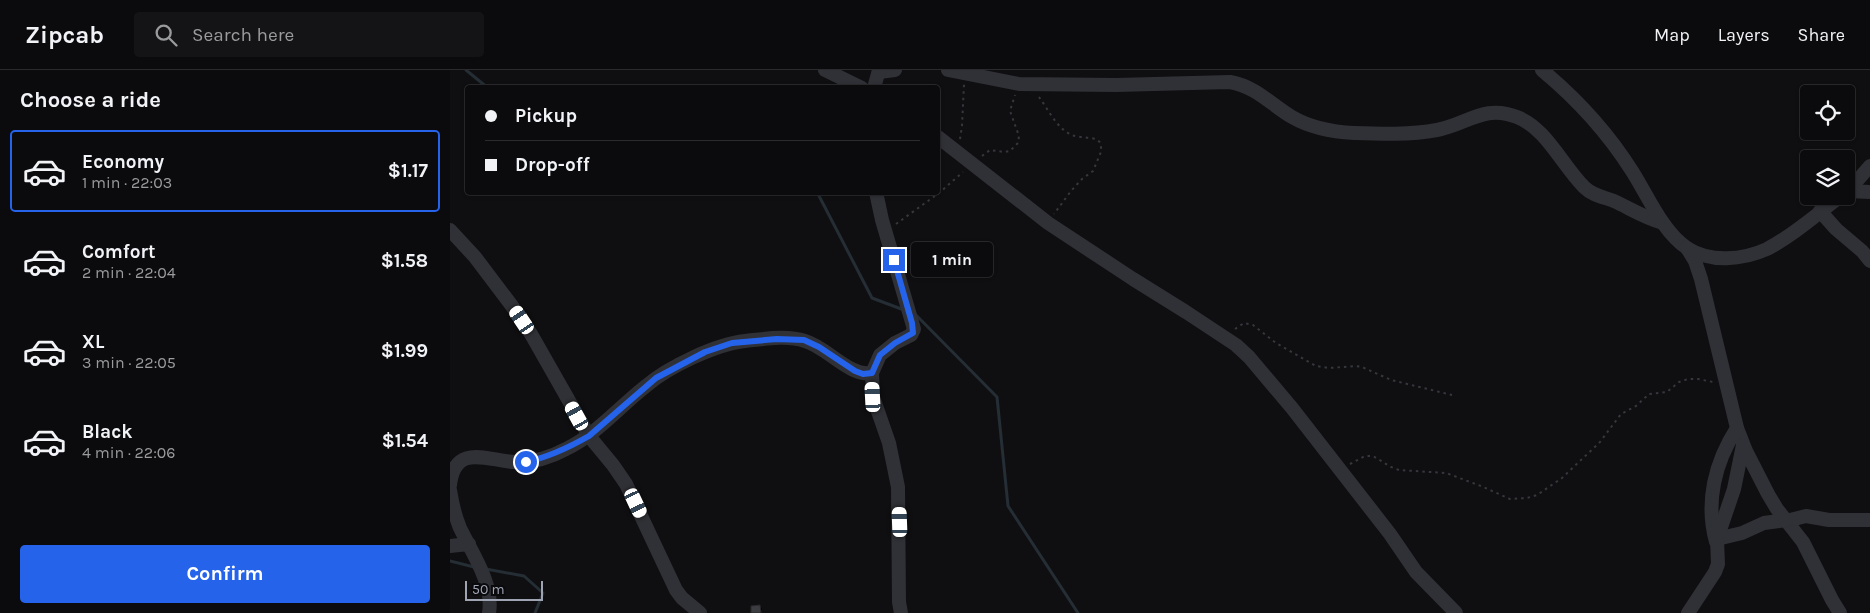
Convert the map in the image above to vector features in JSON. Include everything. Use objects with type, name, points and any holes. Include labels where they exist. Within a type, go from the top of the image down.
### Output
[{"type":"street","points":[[825,70],[856,85]]},
{"type":"street","points":[[875,85],[879,71],[895,70]]},
{"type":"street","points":[[948,70],[1023,84],[1116,85],[1230,82],[1243,84],[1255,90],[1292,117],[1312,126],[1352,133],[1393,134],[1436,131],[1455,126],[1481,114],[1502,112],[1519,118],[1537,129],[1567,168],[1591,193],[1613,201],[1642,216],[1663,223]]},
{"type":"street","points":[[1542,70],[1566,90],[1602,131],[1631,170],[1663,223],[1687,248],[1695,261],[1737,428],[1744,445],[1768,494],[1803,542],[1840,613]]},
{"type":"street","points":[[940,138],[955,148],[1048,223],[1226,338],[1249,357],[1390,534],[1416,572],[1456,613]]},
{"type":"street","points":[[1855,182],[1870,166]]},
{"type":"street","points":[[1855,193],[1870,192]]},
{"type":"street","points":[[877,195],[885,231],[912,323],[913,333],[895,343],[880,355],[872,373],[873,397],[889,443],[898,487],[900,535],[899,602],[901,613]]},
{"type":"street","points":[[1687,248],[1721,258],[1737,258],[1766,249],[1785,238],[1828,205]]},
{"type":"street","points":[[1820,211],[1870,261]]},
{"type":"street","points":[[450,230],[490,276],[532,334],[589,436],[614,465],[626,484],[676,590],[682,598],[700,613]]},
{"type":"street","points":[[450,485],[454,469],[465,459],[473,456],[526,462],[566,449],[589,436],[656,378],[705,352],[732,343],[777,339],[804,340],[819,347],[855,371],[863,374],[872,373]]},
{"type":"street","points":[[1688,613],[1715,572],[1718,564],[1717,542],[1712,523],[1711,497],[1723,453],[1737,428]]},
{"type":"street","points":[[1717,542],[1732,497],[1744,445]]},
{"type":"street","points":[[450,490],[456,516],[484,578],[490,601],[489,613]]},
{"type":"street","points":[[1717,542],[1764,523],[1806,516],[1836,520],[1870,520]]},
{"type":"street","points":[[450,546],[469,544]]},
{"type":"path","points":[[955,148],[960,138],[962,126],[965,72]]},
{"type":"path","points":[[940,191],[990,150],[1004,152],[1015,147],[1019,136],[1010,111],[1023,84],[1067,133],[1078,137],[1095,139],[1101,144],[1101,152],[1093,171],[1071,191],[1048,223]]},
{"type":"path","points":[[885,231],[919,209],[935,195]]},
{"type":"path","points":[[1226,338],[1241,325],[1248,323],[1276,343],[1316,366],[1329,368],[1362,367],[1391,380],[1452,395]]},
{"type":"path","points":[[1339,470],[1365,456],[1373,456],[1399,470],[1446,473],[1510,499],[1526,498],[1537,495],[1562,478],[1595,448],[1620,414],[1636,406],[1649,394],[1666,392],[1679,382],[1688,379],[1698,378],[1727,386]]},
{"type":"building","points":[[760,605],[761,613],[751,613],[751,606]]},
{"type":"waterway","points":[[466,70],[484,85]]},
{"type":"waterway","points":[[819,195],[872,298],[904,310]]},
{"type":"waterway","points":[[915,314],[997,397],[1008,506],[1078,613]]},
{"type":"waterway","points":[[450,561],[474,567]]},
{"type":"waterway","points":[[486,569],[524,576],[543,593],[535,613]]},
{"type":"route","points":[[526,462],[566,449],[589,436],[656,378],[720,346],[744,341],[804,340],[819,347],[855,371],[863,374],[872,373],[880,355],[895,343],[911,335],[914,329],[894,260]]}]
